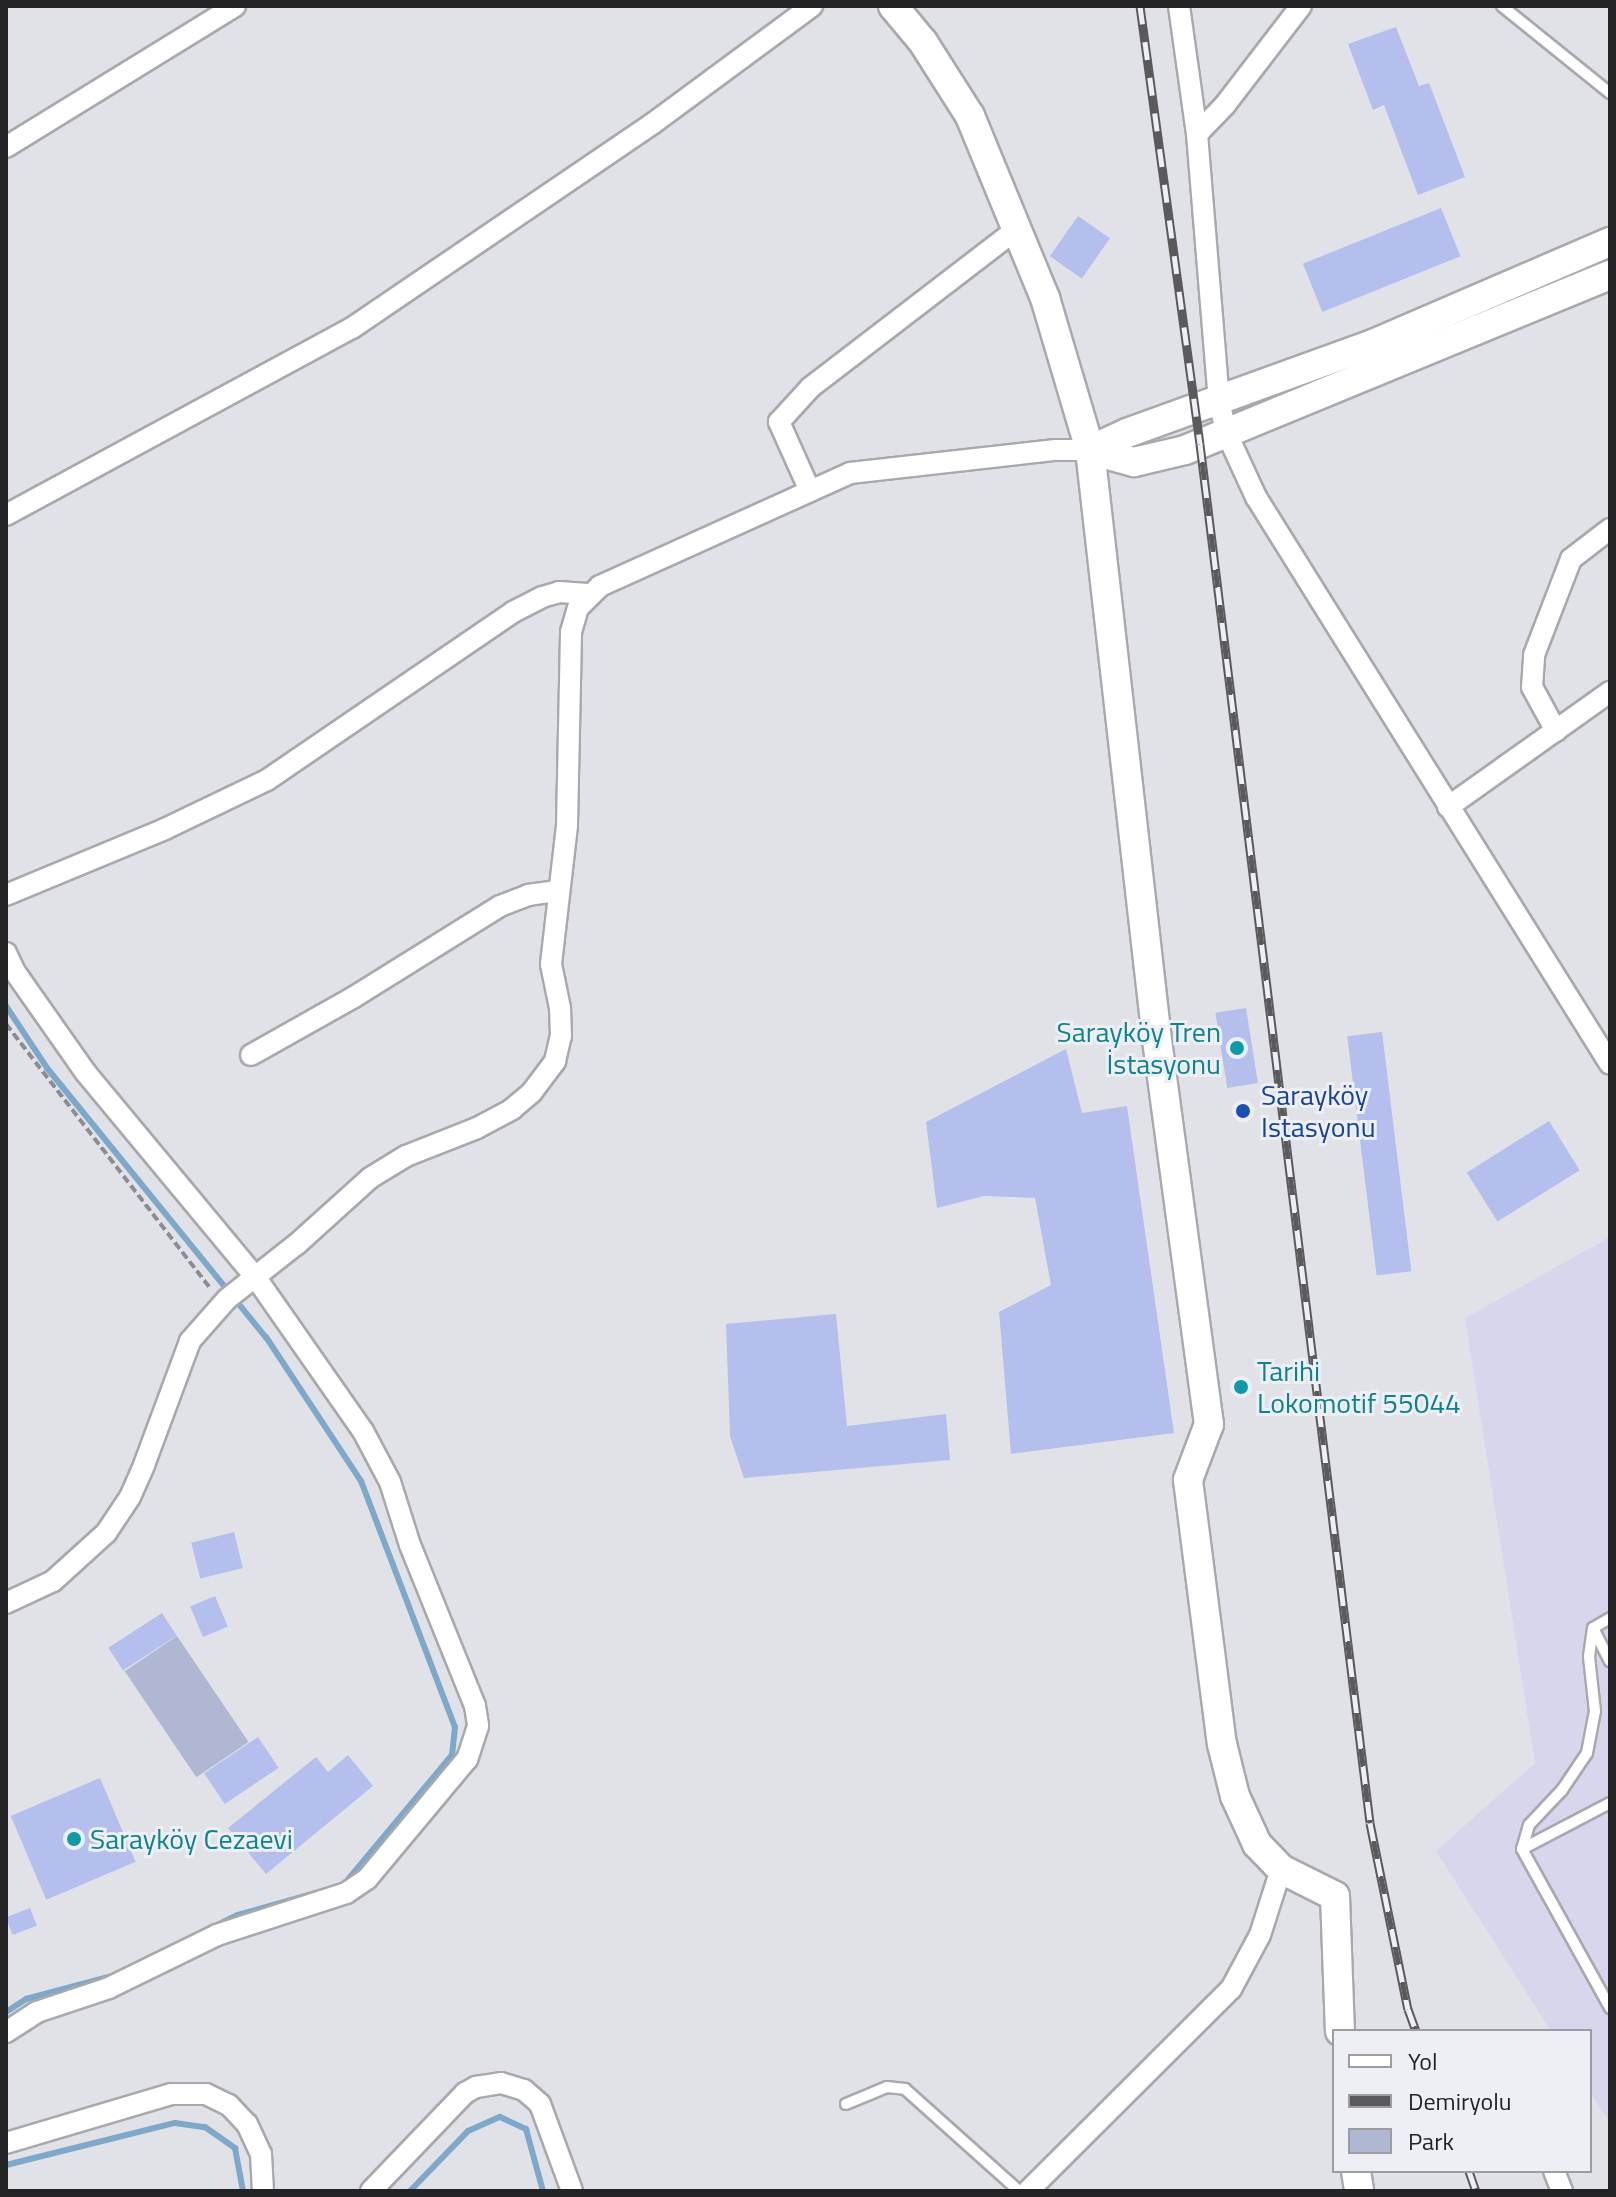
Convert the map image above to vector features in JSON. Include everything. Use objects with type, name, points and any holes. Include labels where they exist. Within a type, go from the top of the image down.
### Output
[{"type":"street","points":[[6,147],[235,6]]},
{"type":"street","points":[[6,515],[352,328],[652,124],[812,6]]},
{"type":"street","points":[[893,6],[923,42],[970,116],[1045,298],[1090,450],[1157,1040],[1209,1424],[1188,1480],[1222,1744],[1235,1796],[1257,1844],[1281,1869],[1335,1896],[1340,2029]]},
{"type":"street","points":[[1179,6],[1197,134],[1219,401],[1226,432],[1256,497],[1610,1064]]},
{"type":"street","points":[[1197,134],[1225,105],[1301,6]]},
{"type":"street","points":[[810,491],[779,422],[811,387],[1017,229]]},
{"type":"street","points":[[1090,450],[1127,433],[1375,343],[1610,242]]},
{"type":"street","points":[[6,1603],[53,1581],[106,1533],[130,1497],[144,1465],[190,1341],[225,1301],[250,1278],[297,1244],[370,1178],[406,1156],[477,1128],[512,1109],[546,1075],[555,1061],[561,1036],[560,1008],[551,964],[567,825],[571,632],[578,608],[600,586],[850,473],[1056,450],[1090,450],[1134,462],[1185,450],[1610,275]]},
{"type":"street","points":[[1556,731],[1532,687],[1534,655],[1571,559],[1610,529]]},
{"type":"street","points":[[6,895],[165,829],[267,780],[532,602],[559,592],[591,594]]},
{"type":"street","points":[[1448,807],[1610,692]]},
{"type":"street","points":[[251,1055],[354,997],[500,906],[528,895],[558,891]]},
{"type":"street","points":[[6,953],[15,972],[86,1073],[250,1278],[363,1431],[390,1482],[410,1545],[475,1706],[478,1726],[473,1748],[367,1879],[346,1893],[217,1935],[109,1988],[37,2012],[6,2032]]},
{"type":"street","points":[[1028,2191],[1231,1989],[1260,1935],[1281,1869]]},
{"type":"street","points":[[371,2191],[465,2093],[476,2087],[501,2083],[524,2090],[540,2104],[572,2191]]},
{"type":"street","points":[[6,2143],[171,2094],[206,2094],[229,2105],[247,2124],[261,2154],[263,2191]]},
{"type":"lane","points":[[1502,6],[1610,93]]},
{"type":"lane","points":[[1593,1628],[1610,1618]]},
{"type":"lane","points":[[1593,1628],[1610,1661]]},
{"type":"lane","points":[[1593,1628],[1589,1657],[1595,1711],[1587,1753],[1562,1790],[1529,1825],[1522,1849],[1610,2008]]},
{"type":"lane","points":[[1522,1849],[1610,1803]]},
{"type":"lane","points":[[846,2104],[887,2087],[905,2089],[1019,2191]]},
{"type":"path","points":[[6,1024],[225,1301]]},
{"type":"shaded area","points":[[1610,1237],[1610,2123],[1592,2095],[1592,2029],[1550,2029],[1436,1851],[1535,1763],[1465,1318]]},
{"type":"green space","points":[[177,1636],[249,1742],[196,1777],[125,1671]]},
{"type":"building","points":[[1396,27],[1419,86],[1429,83],[1465,177],[1418,195],[1384,105],[1373,110],[1348,44]]},
{"type":"building","points":[[1441,208],[1460,256],[1322,312],[1303,264]]},
{"type":"building","points":[[1078,216],[1110,238],[1082,279],[1050,256]]},
{"type":"building","name":"Sarayköy Tren İstasyonu","points":[[1246,1008],[1258,1083],[1227,1088],[1215,1013]]},
{"type":"building","points":[[1382,1032],[1411,1271],[1377,1275],[1347,1036]]},
{"type":"building","points":[[1066,1049],[1082,1113],[1127,1106],[1174,1433],[1011,1454],[999,1312],[1051,1285],[1035,1198],[984,1196],[937,1208],[926,1122]]},
{"type":"building","points":[[1549,1121],[1580,1170],[1497,1222],[1467,1172]]},
{"type":"building","points":[[836,1314],[847,1426],[946,1414],[950,1460],[744,1478],[730,1436],[726,1324]]},
{"type":"building","points":[[234,1532],[243,1568],[200,1579],[191,1543]]},
{"type":"building","points":[[215,1596],[228,1626],[203,1637],[190,1607]]},
{"type":"building","points":[[162,1613],[177,1636],[123,1671],[108,1648]]},
{"type":"building","points":[[258,1737],[279,1768],[225,1804],[204,1773]]},
{"type":"building","points":[[348,1755],[373,1786],[266,1874],[228,1828],[316,1757],[328,1772]]},
{"type":"building","name":"Sarayköy Cezaevi","points":[[100,1778],[136,1862],[46,1900],[11,1816]]},
{"type":"building","points":[[30,1908],[37,1926],[13,1935],[6,1917]]},
{"type":"waterway","points":[[6,1006],[47,1068],[266,1337],[361,1481],[455,1727],[452,1755],[344,1884]]},
{"type":"waterway","points":[[215,1926],[238,1915],[326,1890]]},
{"type":"waterway","points":[[6,2012],[26,1999],[119,1974]]},
{"type":"waterway","points":[[410,2191],[468,2131],[500,2117],[526,2129],[543,2191]]},
{"type":"waterway","points":[[6,2165],[175,2123],[205,2127],[235,2148],[243,2191]]},
{"type":"railway","points":[[1140,6],[1200,444],[1370,1823],[1408,2009],[1415,2029]]},
{"type":"railway","points":[[1470,2173],[1476,2191]]},
{"type":"place","name":"Sarayköy Tren İstasyonu","points":[[1237,1048]]},
{"type":"place","name":"Sarayköy Istasyonu","points":[[1243,1111]]},
{"type":"place","name":"Tarihi Lokomotif 55044","points":[[1241,1387]]},
{"type":"place","name":"Sarayköy Cezaevi","points":[[74,1839]]}]
